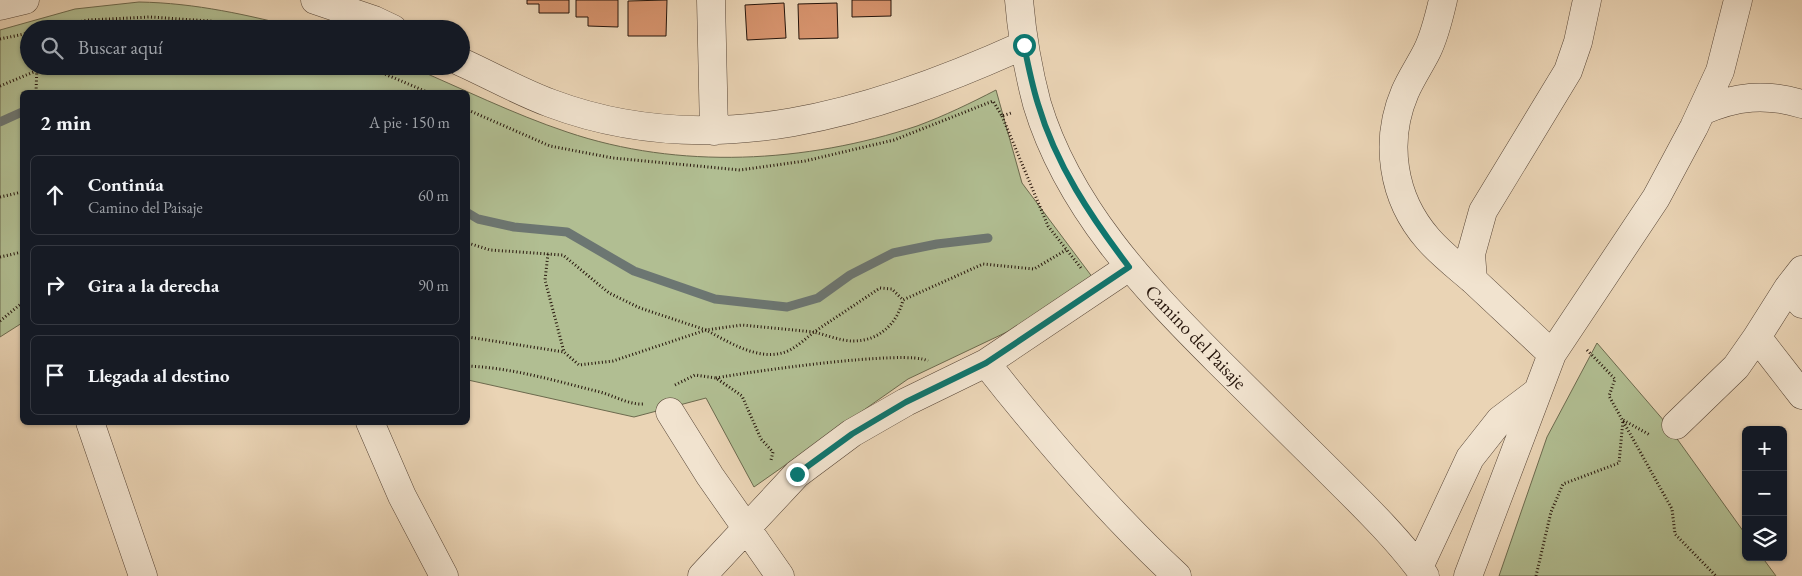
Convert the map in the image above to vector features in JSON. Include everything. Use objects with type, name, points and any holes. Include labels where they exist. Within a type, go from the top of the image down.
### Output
[{"type":"street","points":[[0,6],[25,0]]},
{"type":"street","points":[[315,0],[374,20]]},
{"type":"street","points":[[711,0],[714,131]]},
{"type":"street","name":"Camino del Paisaje","points":[[1019,0],[1024,45],[1038,105],[1056,152],[1075,190],[1092,217],[1129,267],[1165,308],[1357,499],[1422,572]]},
{"type":"street","points":[[1444,0],[1428,49],[1399,108],[1394,136],[1394,165],[1398,186],[1416,224],[1429,240],[1552,354]]},
{"type":"street","points":[[1473,280],[1471,254],[1483,211],[1568,71],[1578,42],[1587,0]]},
{"type":"street","points":[[1468,576],[1552,354],[1656,198],[1702,111],[1720,71],[1738,0]]},
{"type":"street","points":[[470,66],[550,103],[581,113],[647,126],[714,131],[768,127],[832,115],[910,92],[959,74],[1024,45]]},
{"type":"street","points":[[1702,111],[1721,102],[1762,96],[1802,104]]},
{"type":"street","points":[[702,576],[797,474],[852,434],[906,402],[986,363],[1129,267]]},
{"type":"street","points":[[1676,425],[1736,367],[1756,337],[1797,287]]},
{"type":"street","points":[[1756,337],[1802,395]]},
{"type":"street","points":[[986,363],[1059,453],[1112,511],[1177,576]]},
{"type":"street","points":[[1422,572],[1470,458],[1500,420],[1537,392]]},
{"type":"street","points":[[670,412],[745,528],[780,576]]},
{"type":"street","points":[[91,425],[143,576]]},
{"type":"street","points":[[371,425],[402,496],[444,576]]},
{"type":"path","points":[[88,20],[150,17],[195,20]]},
{"type":"path","points":[[0,39],[20,35]]},
{"type":"path","points":[[0,86],[28,75]]},
{"type":"path","points":[[36,75],[36,90]]},
{"type":"path","points":[[387,75],[422,90]]},
{"type":"path","points":[[1002,116],[1048,226],[1098,287]]},
{"type":"path","points":[[0,197],[20,192]]},
{"type":"path","points":[[470,244],[490,250],[563,255],[609,293],[640,308],[706,330],[756,352],[781,353],[793,348],[880,288],[892,289],[903,300]]},
{"type":"path","points":[[903,300],[983,264],[1034,270],[1066,250]]},
{"type":"path","points":[[0,257],[20,252]]},
{"type":"path","points":[[548,254],[545,280],[564,352]]},
{"type":"path","points":[[470,337],[564,352],[579,365],[613,360],[706,330],[742,325],[814,332],[853,341],[878,335],[894,324],[900,313],[903,300]]},
{"type":"path","points":[[0,321],[20,305]]},
{"type":"path","points":[[1568,330],[1615,378],[1609,396],[1672,509],[1675,534],[1716,576]]},
{"type":"path","points":[[716,378],[751,372],[896,357],[923,358],[956,377]]},
{"type":"path","points":[[1622,420],[1653,436],[1676,425]]},
{"type":"path","points":[[1536,576],[1551,512],[1563,484],[1619,463],[1622,420]]},
{"type":"green space","points":[[139,2],[160,3],[222,11],[266,20],[36,20],[75,9]]},
{"type":"green space","points":[[20,24],[20,75],[430,75],[464,90],[20,90],[20,324],[0,337],[0,30]]},
{"type":"green space","points":[[996,90],[1022,183],[1093,278],[1028,322],[908,379],[754,487],[706,398],[634,417],[470,380],[470,93],[547,125],[610,144],[653,152],[698,157],[742,157],[787,154],[831,148],[875,138],[917,126]]},
{"type":"green space","points":[[1597,343],[1665,422],[1742,529],[1742,561],[1765,561],[1776,576],[1499,576],[1547,437]]},
{"type":"building","points":[[527,0],[569,0],[569,13],[539,13],[539,4],[527,4]]},
{"type":"building","points":[[576,0],[618,0],[618,27],[588,26],[588,17],[576,17]]},
{"type":"building","points":[[667,0],[666,36],[628,36],[628,1]]},
{"type":"building","points":[[852,0],[891,0],[891,16],[852,17]]},
{"type":"building","points":[[784,3],[786,38],[747,40],[745,5]]},
{"type":"building","points":[[837,3],[838,38],[799,39],[798,4]]},
{"type":"waterway","points":[[0,122],[20,113]]},
{"type":"waterway","points":[[470,214],[478,219],[514,227],[567,232],[634,271],[715,299],[787,307],[818,298],[850,275],[893,253],[937,244],[988,238]]},
{"type":"route","points":[[797,474],[852,434],[906,402],[986,363],[1129,267],[1097,224],[1075,190],[1056,152],[1038,105],[1024,45]]}]
